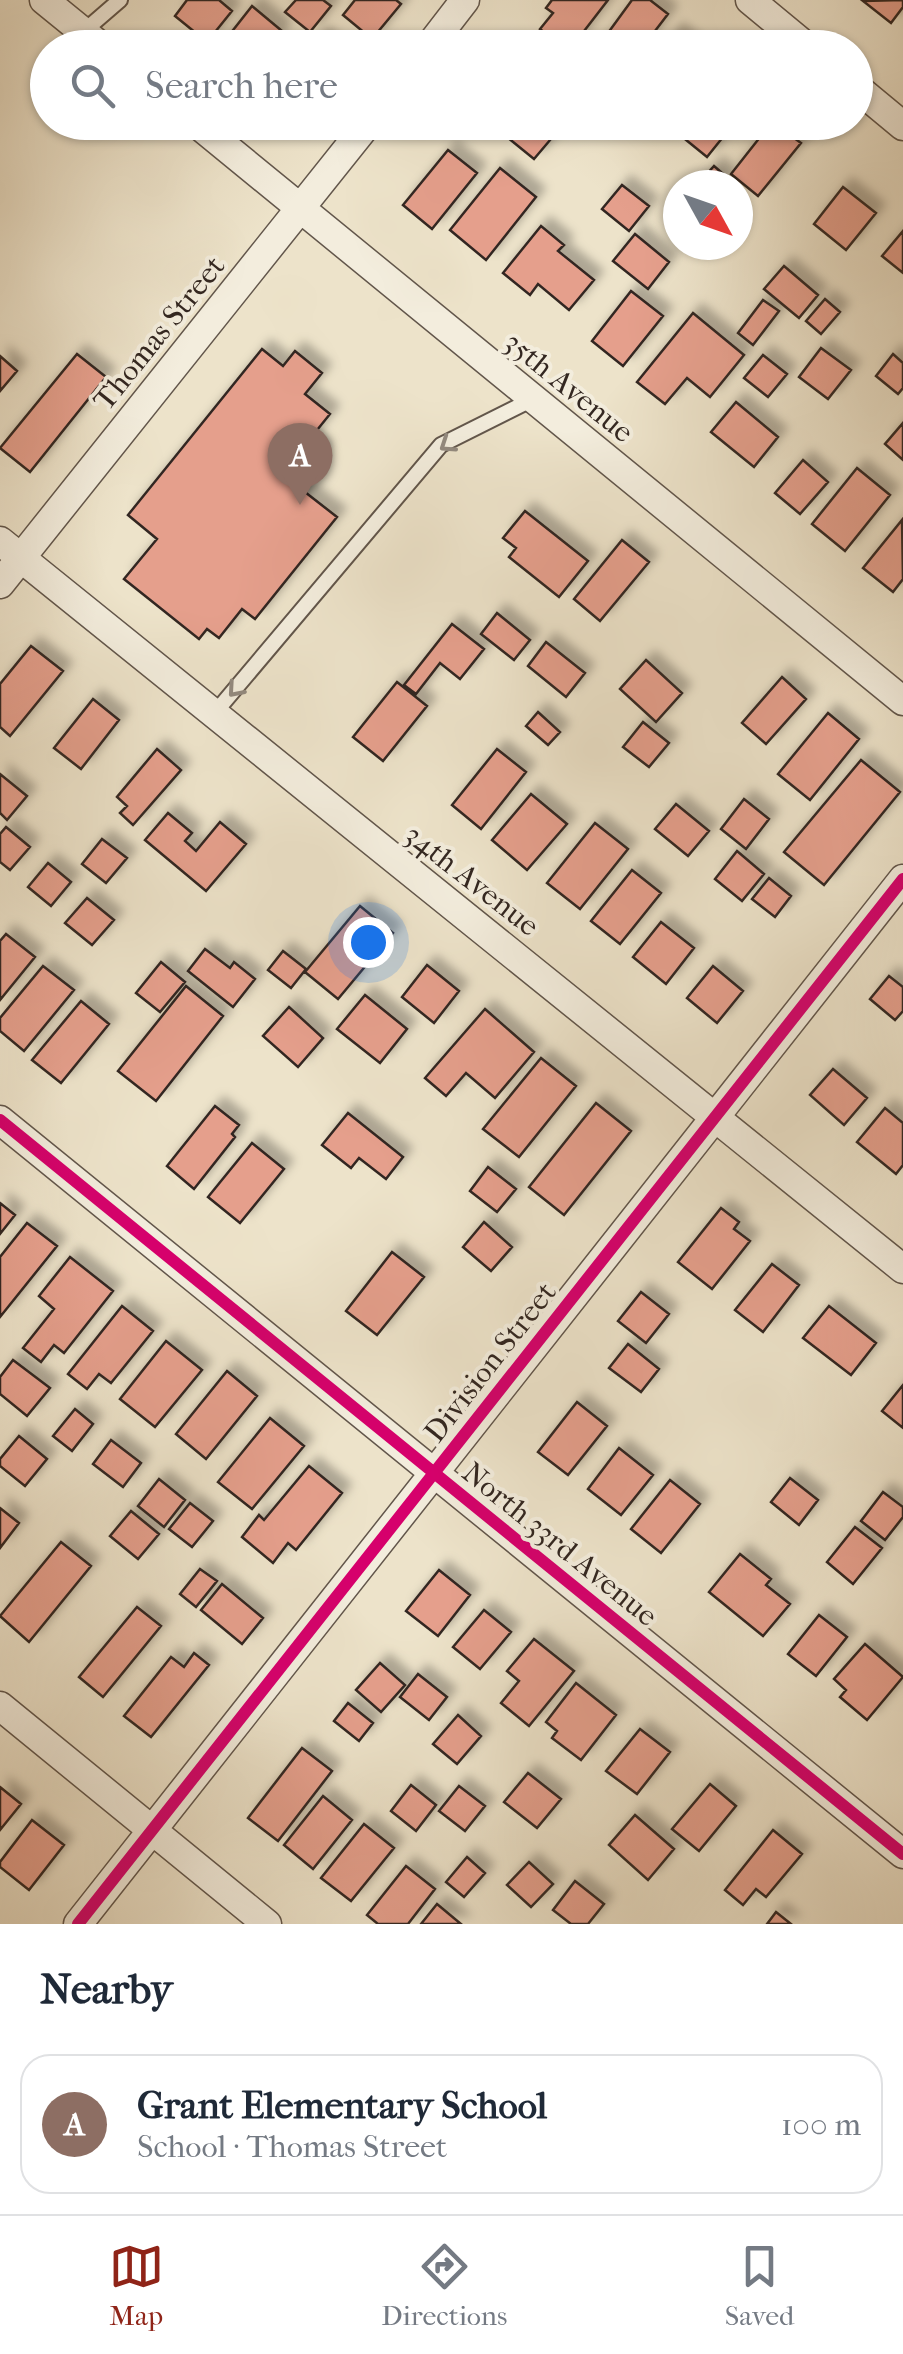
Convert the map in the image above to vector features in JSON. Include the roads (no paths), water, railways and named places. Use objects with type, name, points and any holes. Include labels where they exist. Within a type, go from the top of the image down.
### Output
[{"type":"street","points":[[44,0],[81,30]]},
{"type":"street","points":[[442,30],[466,0]]},
{"type":"street","points":[[750,0],[786,30]]},
{"type":"street","points":[[873,101],[903,126]]},
{"type":"street","name":"35th Avenue","points":[[216,140],[903,701]]},
{"type":"street","name":"Thomas Street","points":[[0,584],[10,550],[301,209],[355,140]]},
{"type":"street","name":"34th Avenue","points":[[10,550],[903,1268]]},
{"type":"street","name":"Division Street","points":[[78,1924],[903,878]]},
{"type":"street","name":"North 33rd Avenue","points":[[0,1120],[903,1854]]},
{"type":"street","points":[[0,1706],[267,1924]]},
{"type":"lane","points":[[100,30],[120,0]]},
{"type":"lane","points":[[213,715],[442,445],[533,399]]},
{"type":"place","name":"Grant Elementary School","points":[[300,505]]}]
